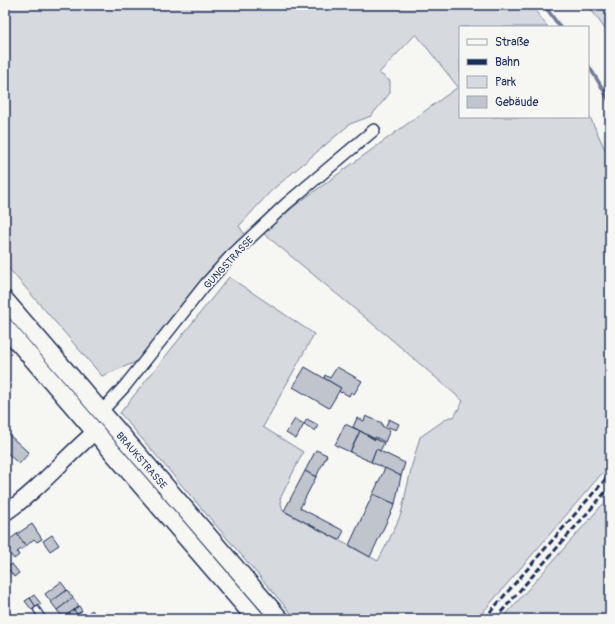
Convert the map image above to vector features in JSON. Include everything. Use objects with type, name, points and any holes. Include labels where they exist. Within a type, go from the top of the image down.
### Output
[{"type":"main road","name":"BRAUKSTRASSE","points":[[5,300],[280,619]]},
{"type":"main road","name":"BRAUKSTRASSE","points":[[5,327],[256,619]]},
{"type":"street","name":"GUNGSTRASSE","points":[[101,412],[125,386],[205,285],[231,256],[286,204],[374,130]]},
{"type":"street","points":[[6,510],[39,486],[95,432]]},
{"type":"lane","points":[[38,610],[43,619]]},
{"type":"green space","points":[[5,5],[531,5],[547,26],[459,26],[459,118],[589,118],[589,115],[610,160],[610,464],[477,619],[296,619],[120,413],[229,277],[314,334],[263,427],[303,452],[280,499],[283,511],[378,561],[401,514],[420,437],[449,417],[454,417],[463,401],[263,233],[297,204],[458,87],[416,34],[379,73],[390,81],[390,93],[371,116],[350,124],[271,191],[239,226],[245,235],[200,281],[136,362],[102,376],[5,264]]},
{"type":"green space","points":[[588,5],[610,5],[610,36]]},
{"type":"green space","points":[[610,496],[610,619],[502,619]]},
{"type":"building","points":[[305,367],[341,388],[329,408],[293,387]]},
{"type":"building","points":[[337,367],[362,381],[354,394],[351,392],[349,396],[342,392],[341,393],[339,391],[341,388],[324,378],[325,375],[330,378]]},
{"type":"building","points":[[366,416],[382,423],[382,426],[390,430],[385,442],[375,437],[375,439],[353,427],[357,418],[364,421]]},
{"type":"building","points":[[295,419],[304,424],[296,439],[286,433]]},
{"type":"building","points":[[307,419],[318,425],[315,431],[304,424]]},
{"type":"building","points":[[389,419],[399,424],[396,430],[386,426]]},
{"type":"building","points":[[345,424],[360,431],[350,452],[335,445]]},
{"type":"building","points":[[360,431],[375,440],[384,443],[380,451],[376,449],[371,462],[350,452]]},
{"type":"building","points":[[7,433],[29,453],[19,464],[5,451],[5,435]]},
{"type":"building","points":[[376,449],[405,463],[401,476],[371,462]]},
{"type":"building","points":[[316,450],[327,455],[316,477],[305,471]]},
{"type":"building","points":[[385,468],[401,476],[395,504],[373,494]]},
{"type":"building","points":[[305,471],[316,477],[300,508],[344,531],[339,540],[284,511]]},
{"type":"building","points":[[373,494],[395,504],[370,557],[349,545]]},
{"type":"building","points":[[32,524],[42,539],[37,542],[34,539],[26,546],[17,534]]},
{"type":"building","points":[[17,534],[26,546],[17,552],[19,555],[14,559],[5,548],[5,543]]},
{"type":"building","points":[[52,535],[59,545],[50,551],[43,541]]},
{"type":"building","points":[[12,564],[19,573],[14,577],[7,567]]},
{"type":"building","points":[[61,582],[67,590],[51,602],[45,594]]},
{"type":"building","points":[[67,590],[73,598],[57,610],[51,602]]},
{"type":"building","points":[[34,595],[41,604],[36,607],[30,598]]},
{"type":"building","points":[[30,598],[36,607],[32,610],[25,601]]},
{"type":"building","points":[[73,598],[79,606],[63,618],[57,610]]},
{"type":"building","points":[[79,606],[82,611],[77,614],[74,610]]},
{"type":"building","points":[[74,610],[77,614],[71,619],[67,619],[65,616]]},
{"type":"building","points":[[92,610],[98,619],[81,619]]},
{"type":"building","points":[[7,614],[10,619],[5,619],[5,615]]},
{"type":"building","points":[[77,614],[81,619],[71,619]]},
{"type":"waterway","points":[[544,5],[559,26]]},
{"type":"waterway","points":[[589,67],[610,103]]},
{"type":"railway","points":[[484,619],[610,474]]},
{"type":"railway","points":[[495,619],[610,487]]}]
